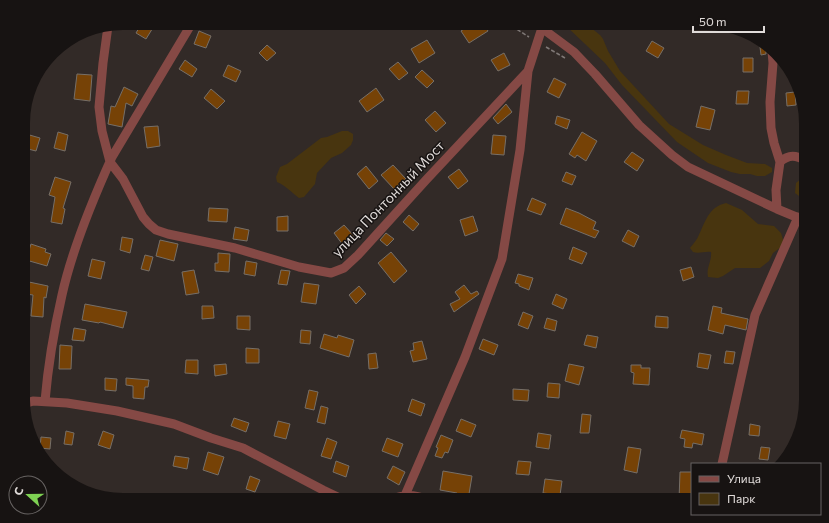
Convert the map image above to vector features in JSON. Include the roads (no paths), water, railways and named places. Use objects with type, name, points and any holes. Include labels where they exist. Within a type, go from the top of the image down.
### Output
[{"type":"street","points":[[45,401],[48,372],[62,295],[77,245],[102,179],[110,162],[188,30]]},
{"type":"street","name":"улица Понтонный Мост","points":[[405,493],[465,357],[502,259],[520,150],[528,71],[537,30]]},
{"type":"street","name":"улица Понтонный Мост","points":[[545,30],[574,52],[639,125],[672,155],[688,167],[799,218]]},
{"type":"street","name":"улица Понтонный Мост","points":[[107,32],[99,107],[102,132],[110,162],[123,179],[143,217],[149,224],[156,230],[235,248],[299,267],[331,273],[344,268],[358,255],[528,71]]},
{"type":"street","points":[[773,58],[770,102],[771,128],[780,162],[776,190],[777,209]]},
{"type":"street","points":[[780,162],[790,156],[799,157]]},
{"type":"street","name":"улица Понтонный Мост","points":[[722,463],[755,315],[799,225]]},
{"type":"street","points":[[30,402],[45,401],[117,411],[174,424],[211,438],[244,448],[329,493]]}]
